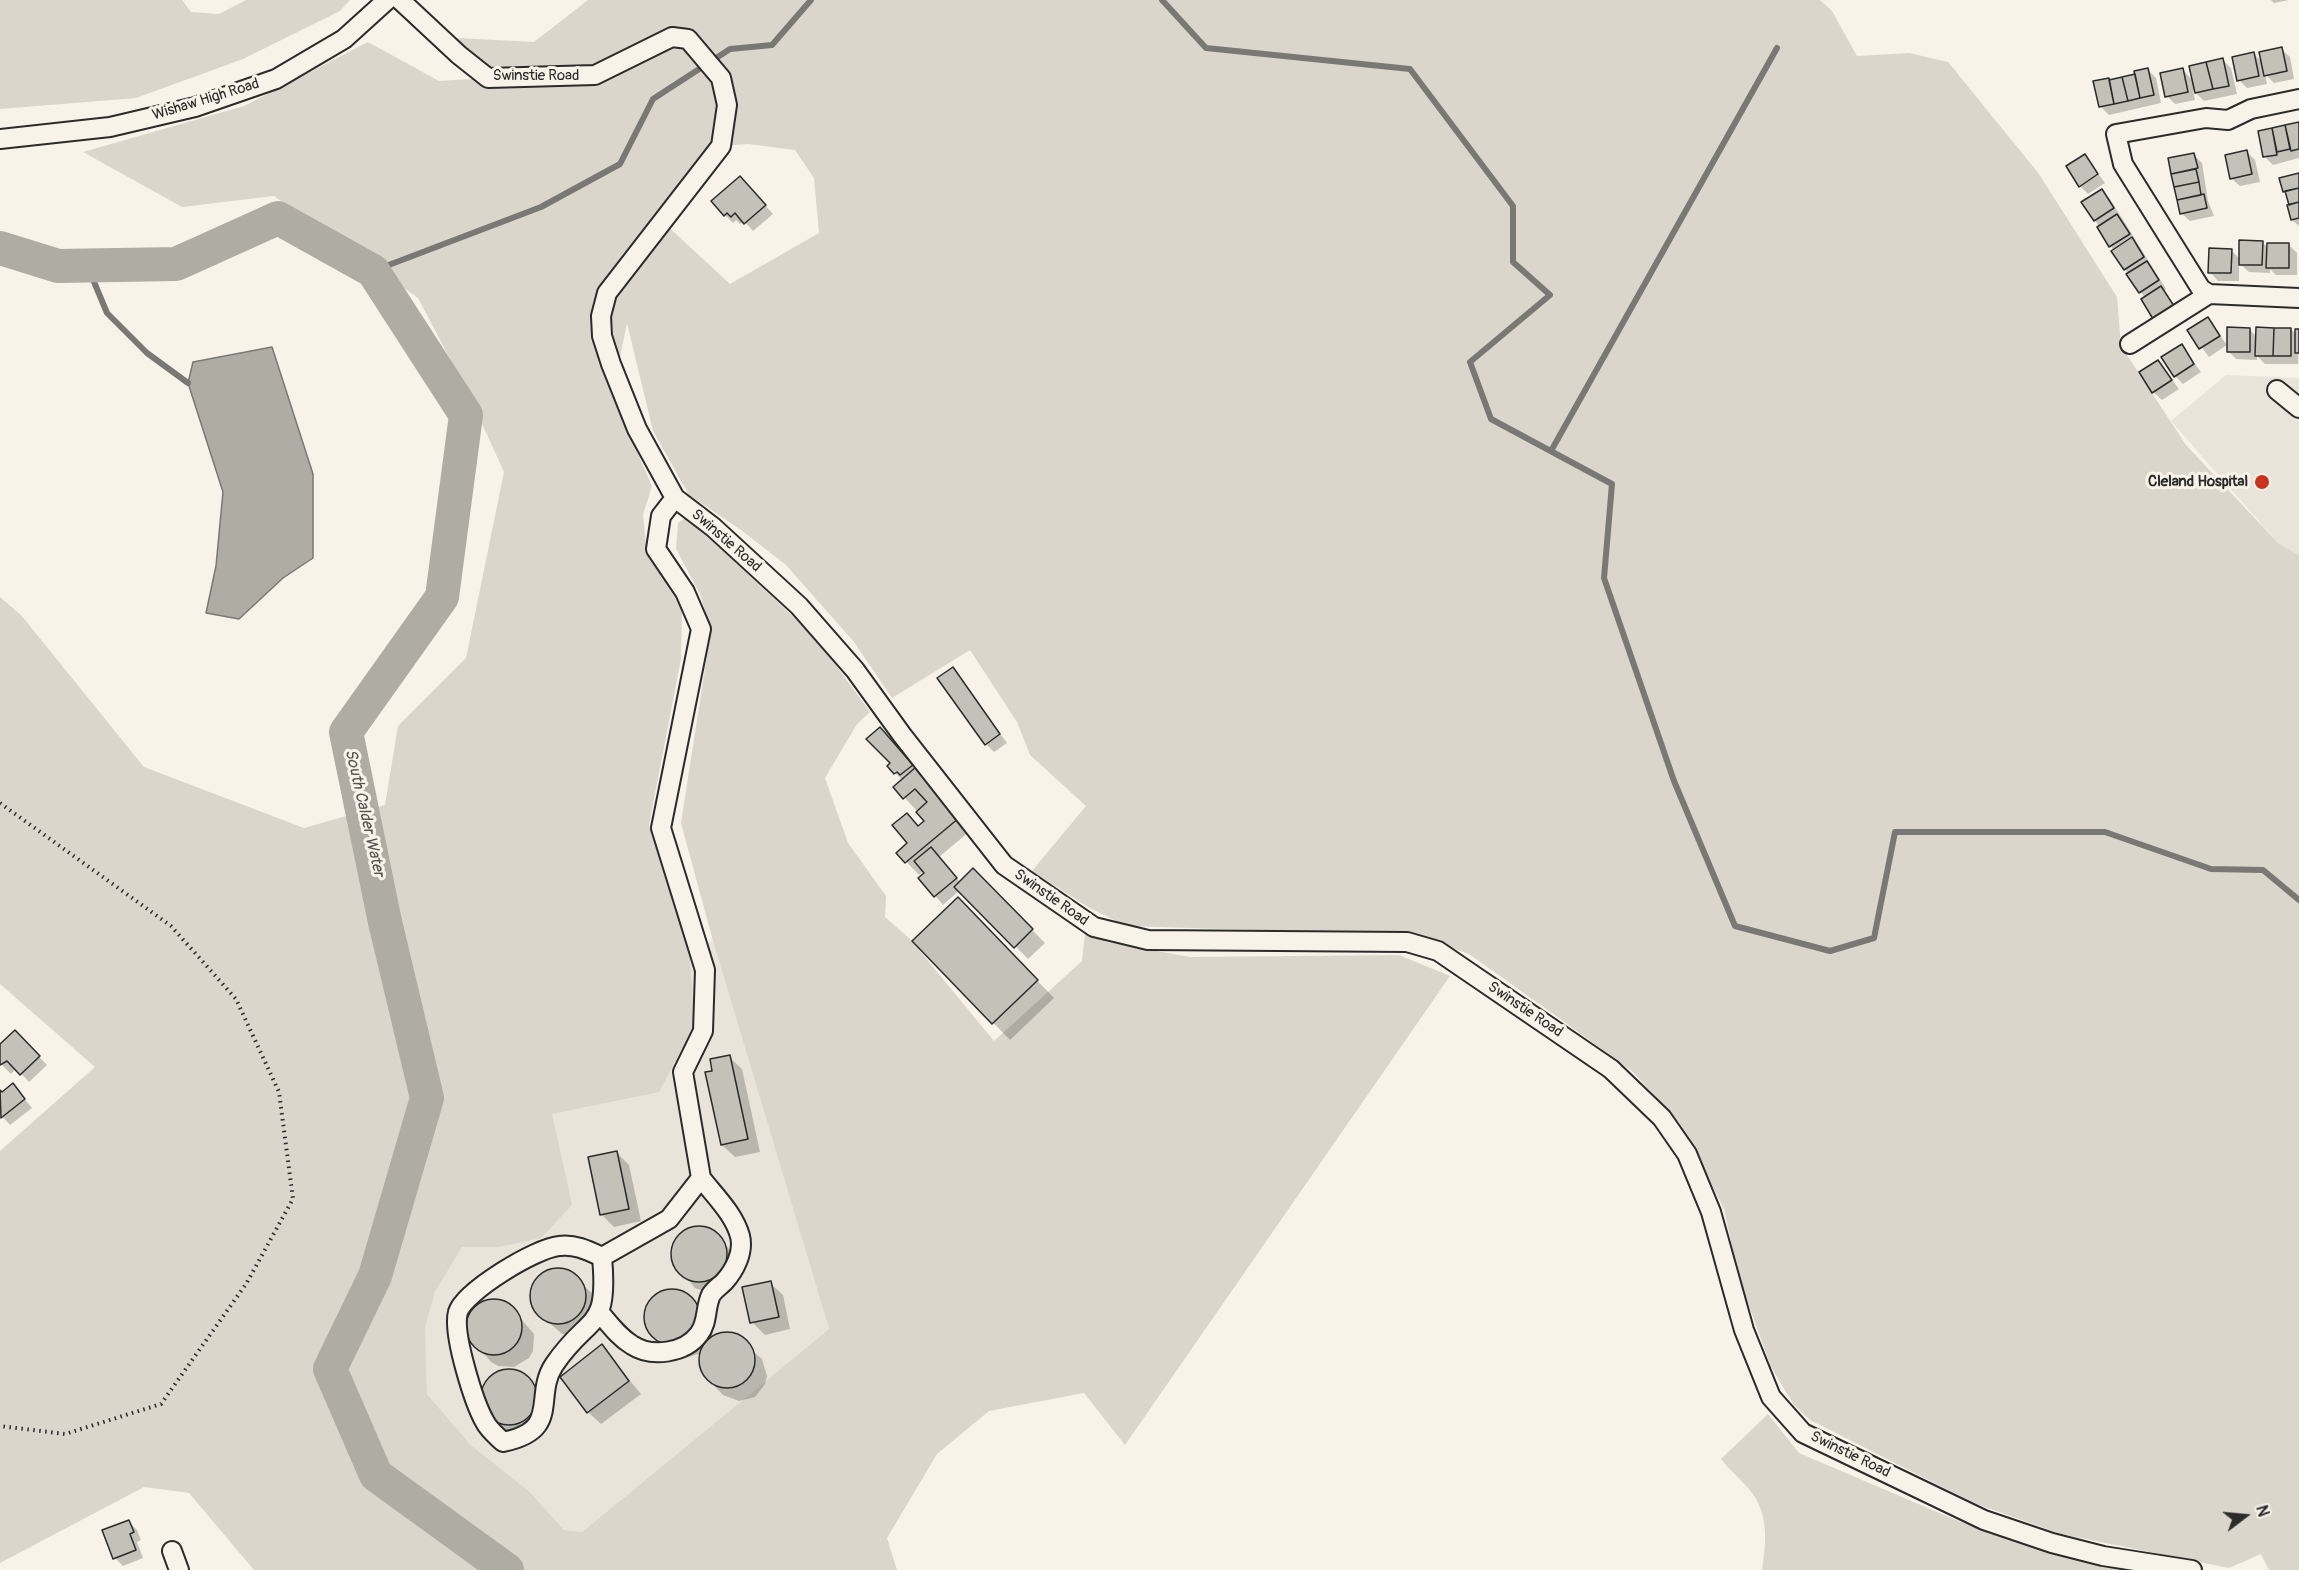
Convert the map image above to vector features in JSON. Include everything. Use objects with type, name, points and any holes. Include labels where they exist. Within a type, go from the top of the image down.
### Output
[{"type":"street","name":"Wishaw High Road","points":[[0,139],[110,127],[195,107],[276,79],[344,39],[387,0]]},
{"type":"street","name":"Swinstie Road","points":[[400,0],[459,55],[488,78],[595,75],[672,37],[688,39],[721,78],[727,105],[721,146],[621,272],[607,293],[601,316],[602,336],[611,364],[636,429],[675,498],[713,527],[799,606],[855,670],[902,735],[1004,865],[1094,927],[1148,940],[1407,942],[1438,951],[1611,1069],[1662,1118],[1687,1154],[1711,1212],[1744,1330],[1772,1396],[1803,1433],[1984,1520],[2052,1543],[2103,1556],[2192,1570]]},
{"type":"street","points":[[2209,294],[2193,279],[2123,164],[2116,134],[2206,117],[2228,120],[2251,109],[2299,99]]},
{"type":"street","points":[[2130,344],[2209,294],[2299,298]]},
{"type":"street","points":[[2277,390],[2299,408]]},
{"type":"street","points":[[600,1312],[616,1333],[634,1347],[652,1352],[672,1351],[688,1345],[700,1333],[711,1295],[726,1280],[739,1259],[740,1238],[721,1203],[701,1178],[683,1072],[703,1031],[705,970],[661,828],[701,630],[685,592],[656,549],[661,516],[675,498]]},
{"type":"street","points":[[602,1257],[669,1220],[701,1178]]},
{"type":"street","points":[[557,1246],[580,1246],[602,1257],[604,1288],[600,1312],[595,1323],[553,1367],[542,1419],[521,1439],[503,1442],[486,1425],[472,1397],[458,1334],[457,1314],[464,1300],[477,1288],[557,1246]]},
{"type":"street","points":[[172,1551],[179,1570]]},
{"type":"path","points":[[0,803],[171,926],[236,999],[279,1092],[293,1199],[246,1284],[161,1404],[65,1434],[0,1426]]},
{"type":"shaded area","points":[[0,0],[182,0],[191,12],[219,14],[246,0],[350,0],[340,11],[243,59],[136,98],[0,109]]},
{"type":"shaded area","points":[[588,0],[1820,0],[1832,11],[1857,56],[1909,53],[1948,62],[2039,174],[2117,297],[2121,346],[2186,445],[2278,543],[2299,555],[2299,1570],[2269,1570],[2261,1554],[2229,1568],[2061,1534],[1974,1503],[1810,1420],[1794,1405],[1771,1367],[1738,1275],[1724,1209],[1680,1124],[1633,1072],[1469,954],[1417,935],[1126,926],[1088,907],[1032,871],[1086,806],[1030,755],[1017,722],[970,650],[892,698],[854,642],[786,565],[741,530],[689,495],[653,431],[627,323],[612,396],[652,486],[643,515],[647,555],[682,609],[681,659],[649,825],[689,948],[695,1024],[659,1092],[552,1114],[572,1205],[541,1238],[499,1247],[462,1247],[435,1292],[425,1327],[427,1394],[471,1445],[530,1492],[564,1530],[582,1532],[829,1329],[713,941],[681,823],[711,630],[700,594],[676,549],[678,523],[687,517],[816,638],[870,712],[857,724],[825,778],[848,843],[886,896],[885,917],[910,939],[994,1041],[1082,961],[1085,933],[1107,942],[1190,957],[1399,955],[1450,976],[1125,1445],[1084,1393],[989,1411],[937,1454],[887,1538],[897,1570],[254,1570],[189,1493],[144,1487],[0,1563],[0,1151],[95,1067],[0,984],[0,597],[21,615],[144,767],[304,828],[385,805],[398,726],[466,658],[504,472],[469,395],[418,298],[274,196],[182,207],[83,152],[244,106],[368,42],[439,81],[488,78],[459,55],[457,38],[534,42]],"holes":[[[748,144],[795,150],[814,178],[819,233],[730,284],[662,221],[721,146]]]},
{"type":"shaded area","points":[[272,347],[313,474],[313,558],[283,578],[239,619],[206,613],[216,566],[223,492],[188,383],[193,362]]},
{"type":"shaded area","name":"Cleland Hospital","points":[[2226,375],[2299,378],[2299,555],[2278,543],[2171,421]]},
{"type":"shaded area","points":[[713,941],[829,1329],[582,1532],[564,1530],[530,1492],[471,1445],[427,1394],[424,1327],[435,1292],[462,1246],[499,1247],[552,1113],[689,948]]},
{"type":"shaded area","points":[[1768,1414],[1799,1453],[1956,1520],[2005,1538],[2138,1570],[1762,1570],[1765,1530],[1761,1511],[1752,1493],[1721,1459]]},
{"type":"building","points":[[2282,47],[2287,71],[2264,76],[2259,52]]},
{"type":"building","points":[[2254,52],[2259,76],[2237,81],[2232,57]]},
{"type":"building","points":[[2223,58],[2229,86],[2213,89],[2206,62]]},
{"type":"building","points":[[2206,62],[2213,89],[2195,93],[2189,66]]},
{"type":"building","points":[[2148,68],[2154,95],[2140,98],[2134,71]]},
{"type":"building","points":[[2183,68],[2188,92],[2165,97],[2160,73]]},
{"type":"building","points":[[2135,74],[2140,98],[2128,101],[2122,77]]},
{"type":"building","points":[[2122,77],[2128,101],[2114,104],[2109,80]]},
{"type":"building","points":[[2109,78],[2114,104],[2099,107],[2093,81]]},
{"type":"building","points":[[2299,122],[2299,149],[2291,151],[2285,125]]},
{"type":"building","points":[[2285,125],[2290,149],[2277,152],[2272,128]]},
{"type":"building","points":[[2272,128],[2277,155],[2263,157],[2258,131]]},
{"type":"building","points":[[2247,150],[2252,174],[2230,179],[2225,155]]},
{"type":"building","points":[[2194,153],[2198,168],[2171,174],[2168,158]]},
{"type":"building","points":[[2085,154],[2098,174],[2079,187],[2066,166]]},
{"type":"building","points":[[2196,169],[2199,182],[2174,187],[2171,174]]},
{"type":"building","points":[[2299,173],[2299,188],[2283,192],[2279,178]]},
{"type":"building","points":[[740,176],[766,205],[744,224],[735,213],[731,217],[727,213],[724,216],[711,201]]},
{"type":"building","points":[[2199,182],[2201,195],[2177,200],[2174,187]]},
{"type":"building","points":[[2299,188],[2299,202],[2289,205],[2285,191]]},
{"type":"building","points":[[2102,189],[2114,208],[2094,221],[2081,202]]},
{"type":"building","points":[[2204,194],[2207,208],[2180,214],[2177,200]]},
{"type":"building","points":[[2299,202],[2299,218],[2291,220],[2287,205]]},
{"type":"building","points":[[2117,214],[2130,234],[2109,247],[2097,227]]},
{"type":"building","points":[[2132,237],[2144,257],[2124,270],[2111,251]]},
{"type":"building","points":[[2239,240],[2263,241],[2262,265],[2239,265]]},
{"type":"building","points":[[2267,243],[2289,243],[2289,268],[2266,268]]},
{"type":"building","points":[[2209,248],[2232,249],[2231,273],[2208,273]]},
{"type":"building","points":[[2147,261],[2159,280],[2139,293],[2126,274]]},
{"type":"building","points":[[2161,286],[2174,306],[2153,319],[2141,299]]},
{"type":"building","points":[[2208,317],[2220,336],[2199,349],[2187,330]]},
{"type":"building","points":[[2227,327],[2250,328],[2250,352],[2227,352]]},
{"type":"building","points":[[2256,327],[2274,328],[2273,356],[2255,356]]},
{"type":"building","points":[[2274,328],[2291,328],[2291,356],[2273,356]]},
{"type":"building","points":[[2295,329],[2299,329],[2299,353],[2295,353]]},
{"type":"building","points":[[2182,344],[2194,364],[2174,377],[2161,357]]},
{"type":"building","points":[[2158,360],[2172,380],[2152,393],[2139,372]]},
{"type":"building","points":[[953,667],[1000,734],[985,745],[937,678]]},
{"type":"building","points":[[880,727],[913,765],[900,775],[897,772],[894,774],[887,766],[890,763],[866,739]]},
{"type":"building","points":[[916,767],[959,818],[905,863],[896,853],[907,843],[892,825],[907,813],[918,826],[924,821],[916,812],[927,802],[915,789],[903,799],[893,787]]},
{"type":"building","points":[[931,847],[957,878],[934,897],[918,878],[924,873],[914,861]]},
{"type":"building","points":[[973,868],[1033,929],[1014,948],[954,887]]},
{"type":"building","points":[[958,897],[1038,980],[992,1024],[912,941]]},
{"type":"building","points":[[15,1030],[40,1056],[20,1075],[7,1061],[0,1065],[0,1044]]},
{"type":"building","points":[[730,1055],[748,1139],[721,1145],[705,1072],[712,1071],[710,1059]]},
{"type":"building","points":[[13,1083],[25,1099],[1,1118],[0,1090],[2,1092]]},
{"type":"building","points":[[617,1151],[629,1209],[600,1215],[588,1157]]},
{"type":"building","points":[[694,1226],[704,1226],[719,1234],[725,1243],[727,1254],[725,1265],[719,1274],[704,1282],[694,1282],[683,1277],[676,1270],[671,1259],[671,1249],[676,1238],[683,1231]]},
{"type":"building","points":[[553,1268],[563,1268],[578,1276],[584,1285],[586,1296],[584,1307],[578,1316],[563,1324],[553,1324],[542,1319],[535,1312],[530,1301],[530,1291],[535,1280],[542,1273]]},
{"type":"building","points":[[771,1281],[779,1317],[750,1323],[742,1287]]},
{"type":"building","points":[[672,1289],[692,1297],[700,1317],[692,1337],[672,1345],[652,1337],[644,1317],[652,1297]]},
{"type":"building","points":[[489,1299],[499,1299],[514,1307],[520,1316],[522,1327],[520,1338],[514,1347],[499,1355],[489,1355],[478,1350],[471,1343],[466,1332],[466,1322],[471,1311],[478,1304]]},
{"type":"building","points":[[722,1332],[732,1332],[747,1340],[753,1349],[755,1360],[753,1371],[747,1380],[732,1388],[722,1388],[711,1383],[704,1376],[699,1365],[699,1355],[704,1344],[711,1337]]},
{"type":"building","points":[[602,1344],[629,1381],[587,1413],[560,1377]]},
{"type":"building","points":[[509,1369],[520,1371],[529,1377],[535,1386],[537,1397],[535,1408],[529,1417],[520,1423],[509,1425],[498,1423],[489,1417],[483,1408],[481,1397],[483,1386],[489,1377],[498,1371]]},
{"type":"building","points":[[129,1520],[134,1532],[130,1534],[136,1550],[113,1559],[102,1530]]},
{"type":"waterway","points":[[373,271],[541,207],[620,164],[653,99],[730,49],[772,45],[811,0]]},
{"type":"waterway","points":[[1162,0],[1206,48],[1410,69],[1513,206],[1513,262],[1550,295],[1470,362],[1491,419],[1612,484],[1604,578],[1674,781],[1735,926],[1830,951],[1874,938],[1895,832],[2105,832],[2211,869],[2263,870],[2299,900]]},
{"type":"waterway","points":[[1551,451],[1777,48]]},
{"type":"waterway","name":"South Calder Water","points":[[0,248],[58,266],[176,264],[278,218],[373,271],[466,415],[442,597],[346,732],[385,922],[427,1098],[375,1276],[330,1369],[376,1475],[507,1570]]},
{"type":"waterway","points":[[87,265],[107,313],[147,353],[188,383]]},
{"type":"place","name":"Cleland Hospital","points":[[2262,482]]}]
